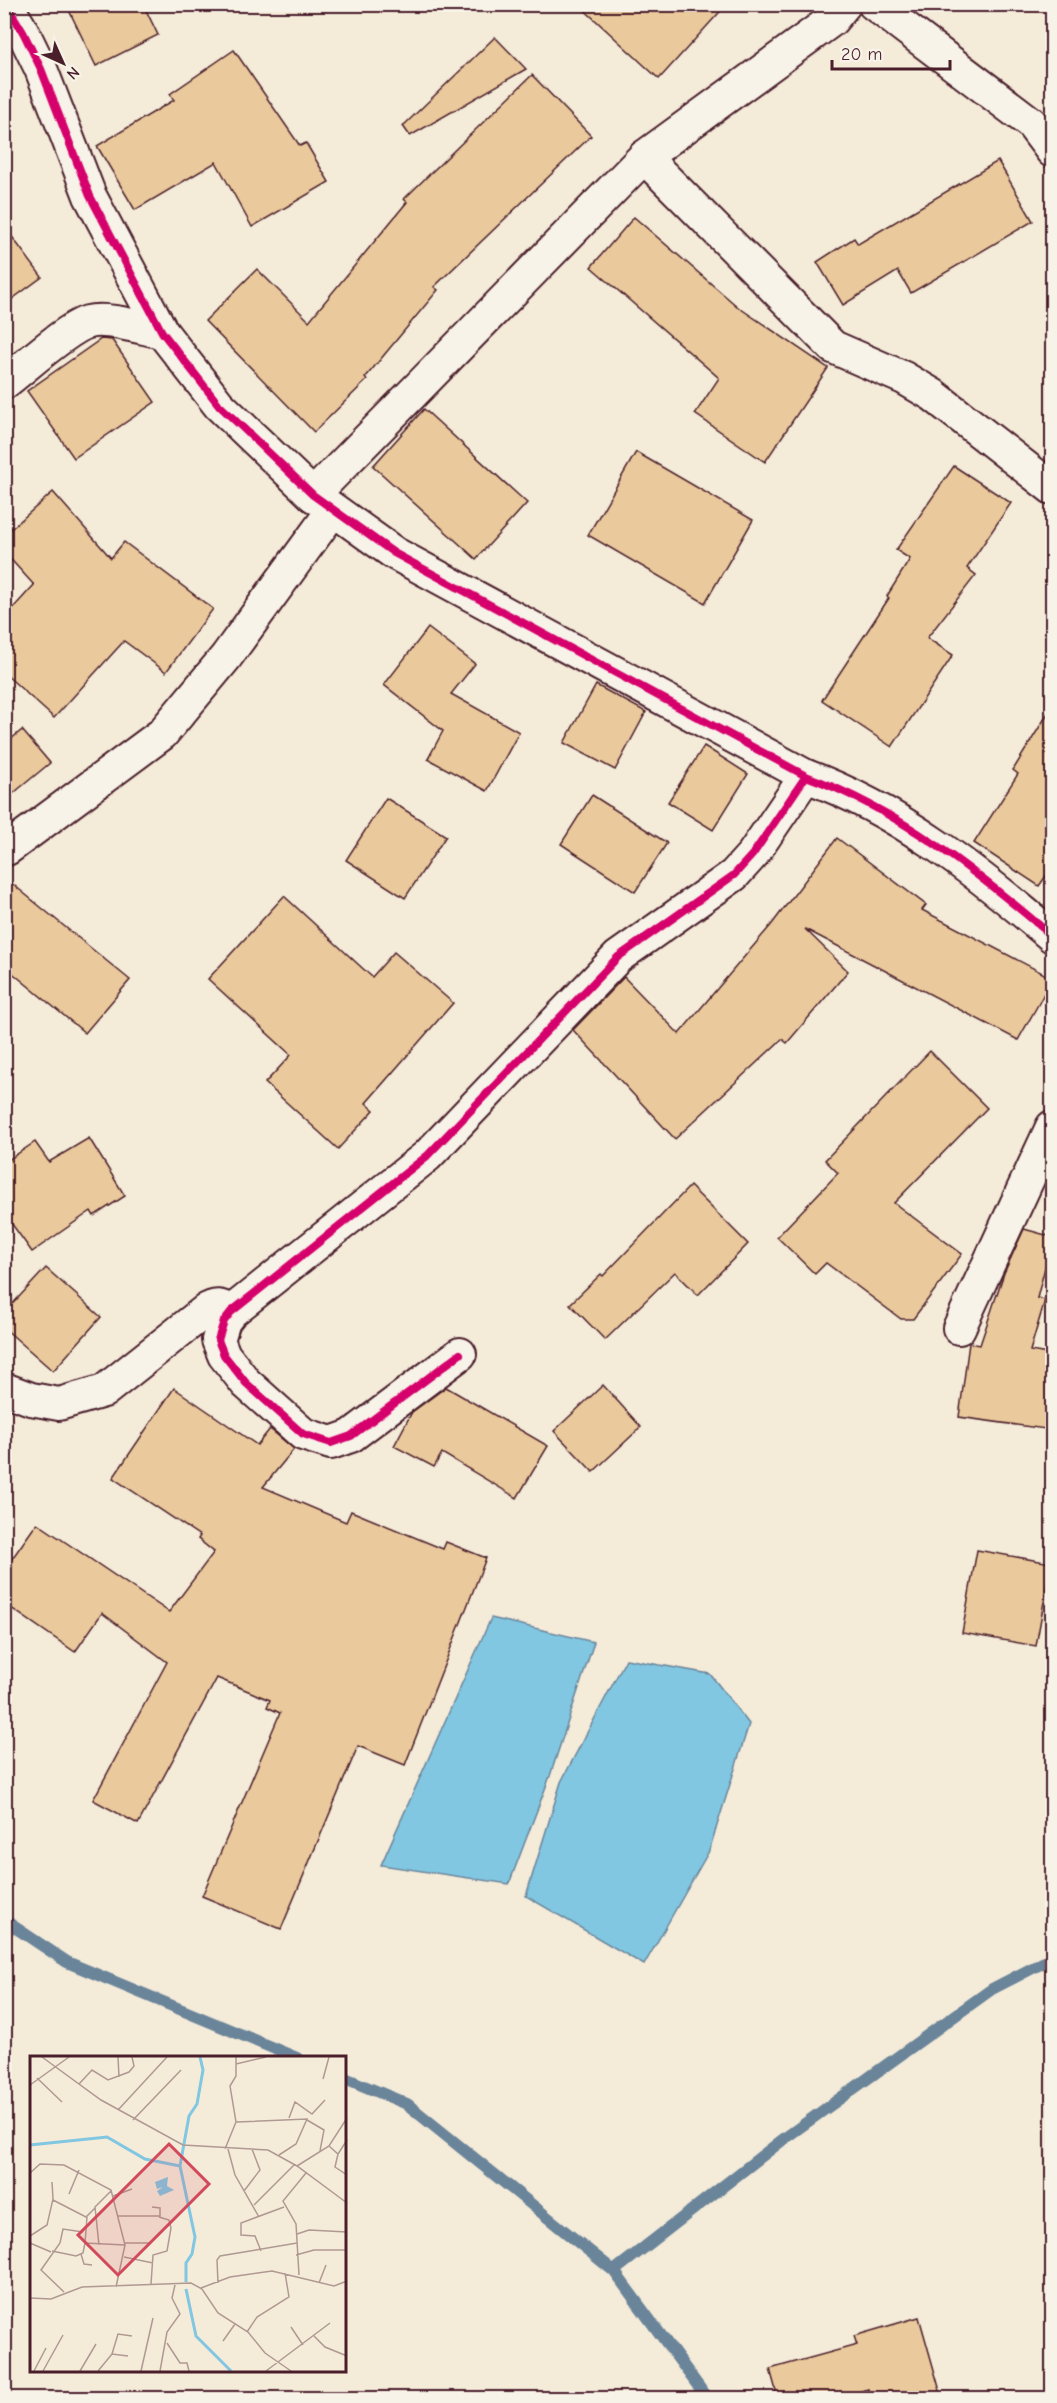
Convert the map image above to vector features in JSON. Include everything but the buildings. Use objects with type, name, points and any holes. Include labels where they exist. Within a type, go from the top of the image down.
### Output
[{"type":"street","points":[[6,4],[41,69],[90,196],[162,332],[219,405],[323,502],[394,553],[806,776],[842,789],[920,834],[979,875],[1053,936]]},
{"type":"street","points":[[7,849],[162,734],[226,657],[323,502],[644,157],[832,20],[845,4]]},
{"type":"street","points":[[874,4],[1042,115],[1053,151]]},
{"type":"street","points":[[644,157],[833,346],[850,356],[904,378],[933,395],[1053,488]]},
{"type":"street","points":[[4,383],[72,330],[88,322],[104,321],[162,332]]},
{"type":"street","points":[[460,1354],[351,1436],[331,1443],[303,1434],[246,1383],[232,1368],[218,1340],[224,1321],[231,1312],[428,1156],[618,957],[734,875],[753,854],[806,776]]},
{"type":"street","points":[[960,1328],[1053,1127]]},
{"type":"street","points":[[4,1389],[31,1399],[59,1404],[104,1391],[214,1305],[224,1307],[231,1312]]},
{"type":"water","points":[[491,1618],[594,1642],[550,1776],[509,1884],[381,1865]]},
{"type":"water","points":[[626,1659],[710,1674],[749,1724],[709,1851],[644,1965],[526,1896],[561,1782]]},
{"type":"waterway","points":[[4,1920],[67,1962],[292,2056]]},
{"type":"waterway","points":[[614,2271],[785,2138],[992,1989],[1052,1958]]},
{"type":"waterway","points":[[346,2078],[407,2104],[614,2271],[707,2398]]},
{"type":"cycle path","points":[[6,4],[41,69],[90,196],[162,332],[219,405],[313,495],[394,553],[806,776],[873,806],[905,825],[966,866],[1052,936]]},
{"type":"cycle path","points":[[460,1354],[351,1436],[331,1443],[303,1434],[246,1383],[224,1355],[218,1340],[224,1321],[231,1312],[427,1156],[618,957],[734,875],[753,854],[806,776]]}]
